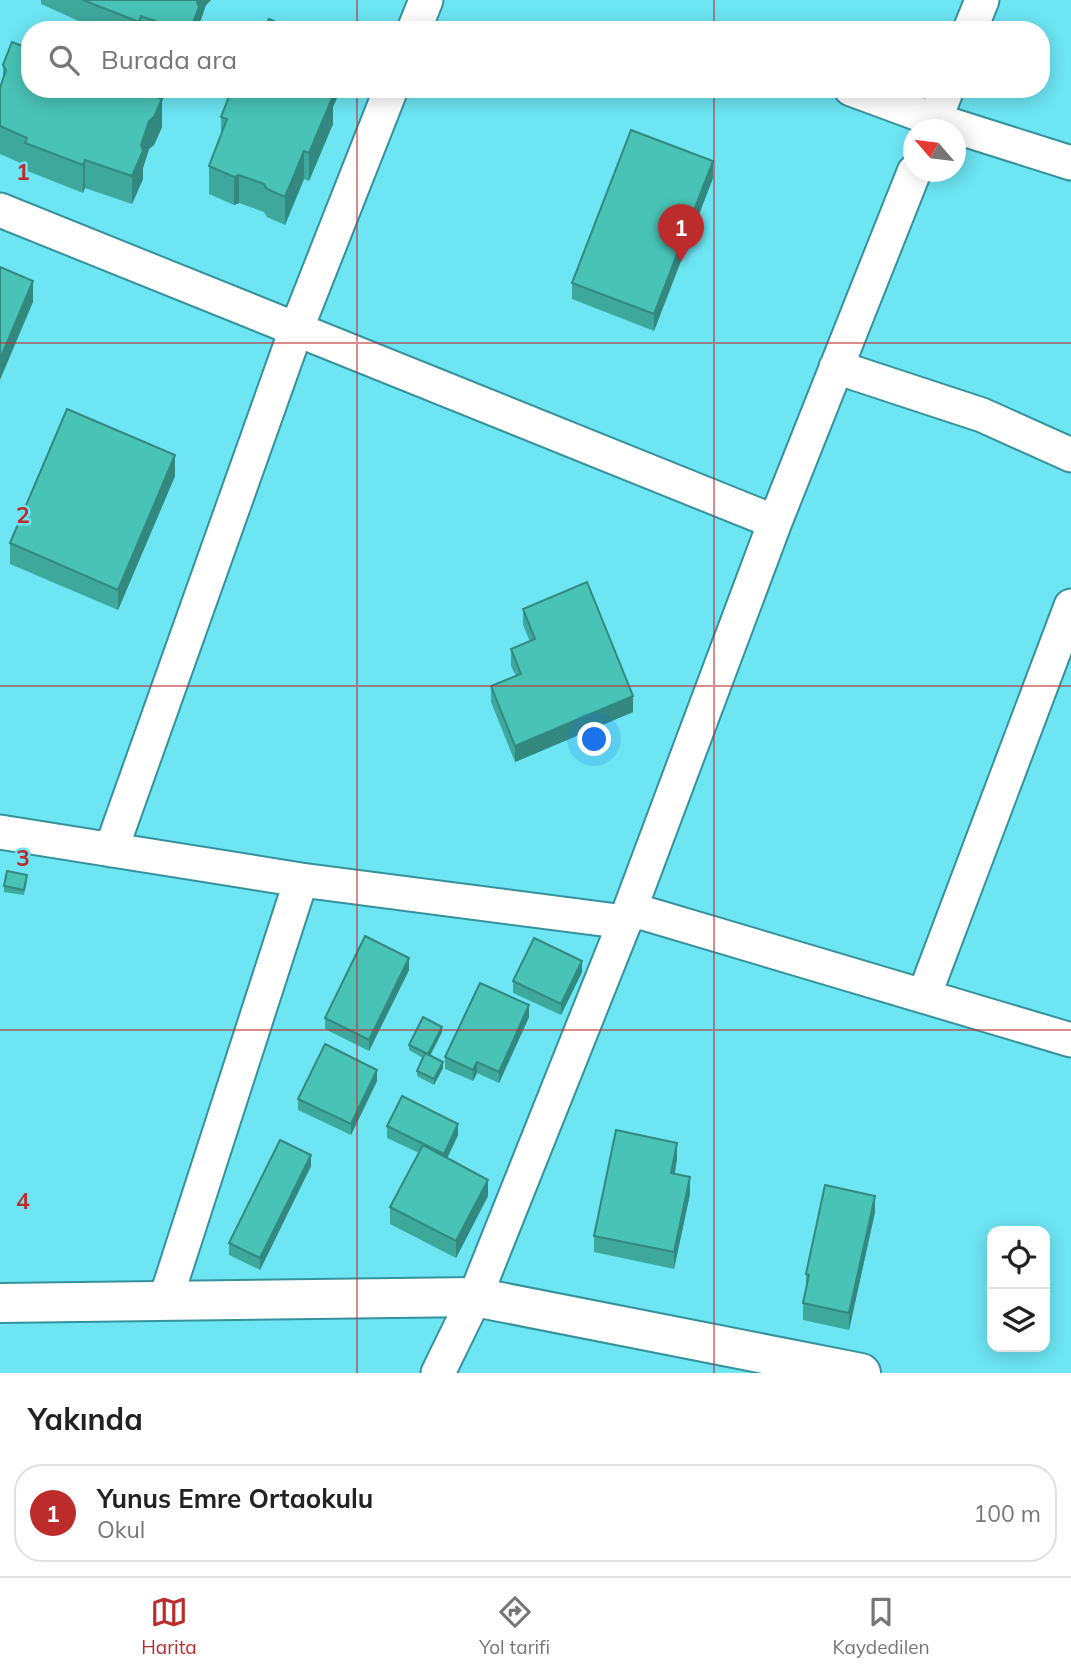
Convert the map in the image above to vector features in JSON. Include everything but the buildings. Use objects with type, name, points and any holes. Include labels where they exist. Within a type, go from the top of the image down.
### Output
[{"type":"main road","points":[[0,1303],[475,1297],[862,1373]]},
{"type":"street","points":[[418,21],[426,0]]},
{"type":"street","points":[[974,21],[982,0]]},
{"type":"street","points":[[111,850],[296,330],[387,98]]},
{"type":"street","points":[[872,98],[919,119]]},
{"type":"street","points":[[935,119],[944,98]]},
{"type":"street","points":[[966,134],[1071,163]]},
{"type":"street","points":[[438,1373],[475,1297],[628,915],[775,522],[910,182]]},
{"type":"street","points":[[0,210],[775,522]]},
{"type":"street","points":[[836,367],[982,415],[1071,455]]},
{"type":"street","points":[[924,996],[1071,606]]},
{"type":"street","points":[[0,832],[301,880],[628,915],[924,996],[1071,1040]]},
{"type":"street","points":[[165,1301],[301,880]]},
{"type":"place","name":"Yunus Emre Ortaokulu","points":[[681,262]]}]
